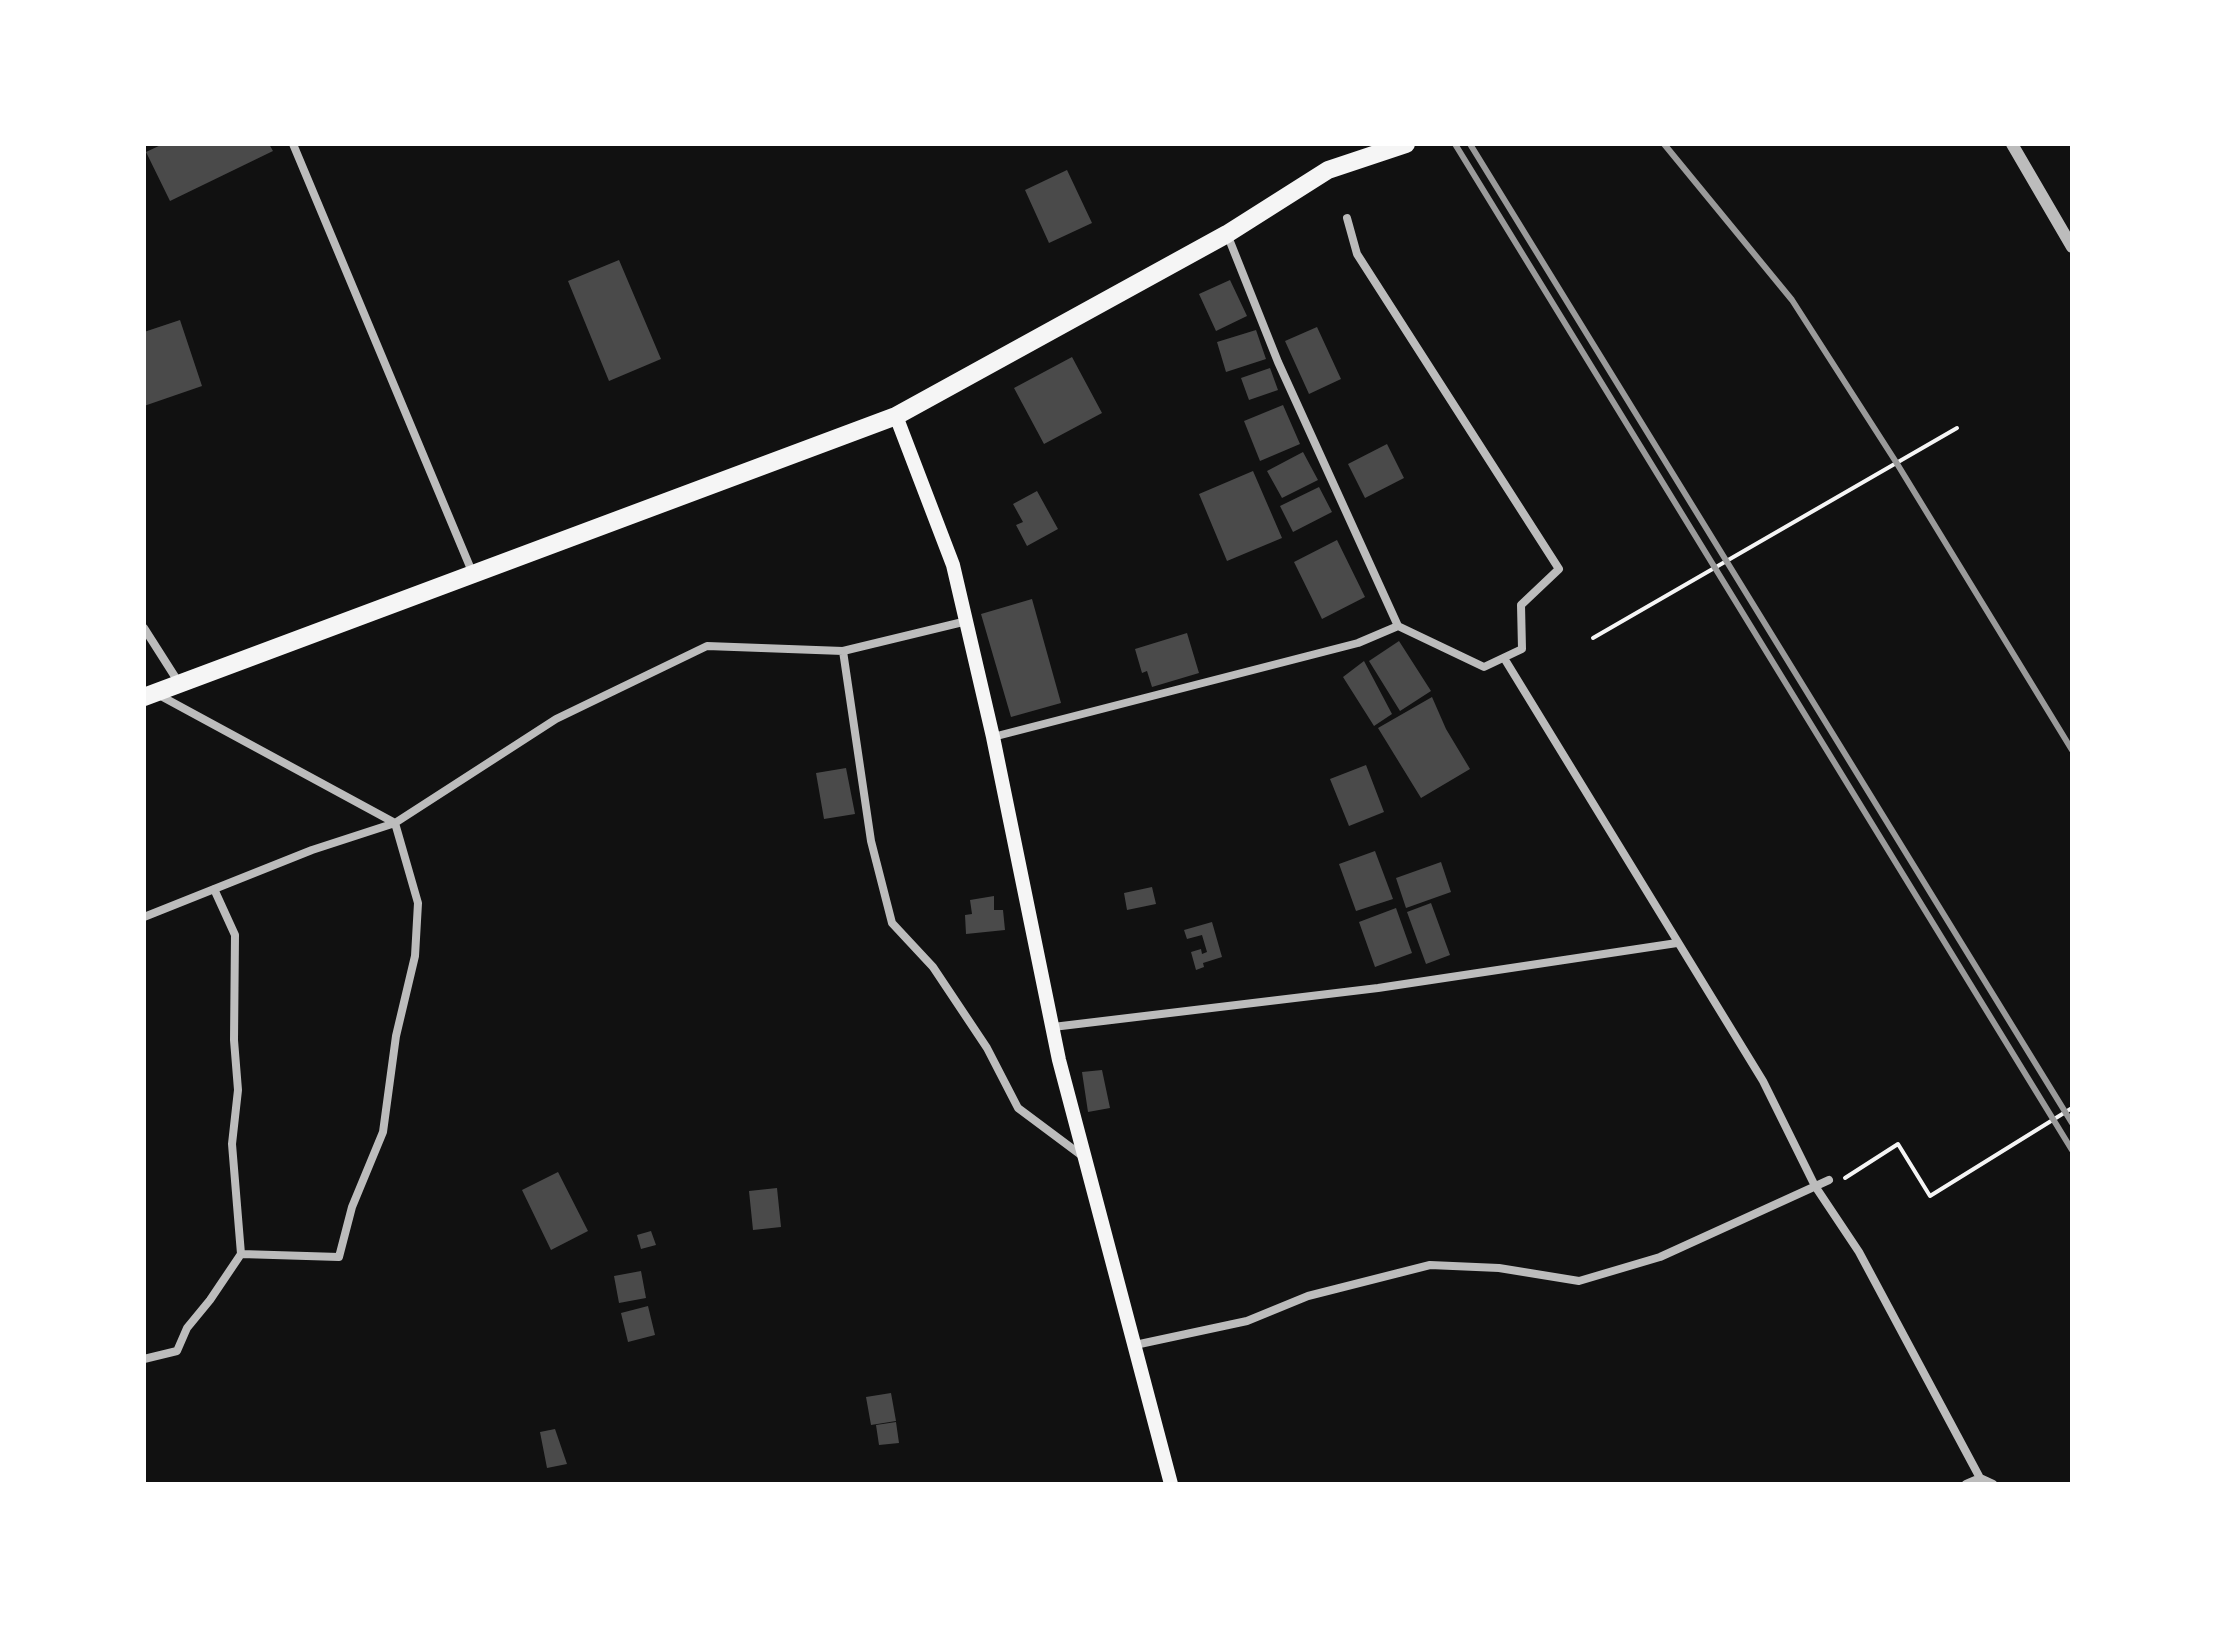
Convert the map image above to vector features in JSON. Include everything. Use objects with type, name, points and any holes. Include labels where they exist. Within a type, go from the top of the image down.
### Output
[{"type":"highway","points":[[150,695],[896,416],[1227,234],[1328,170],[1406,144]]},
{"type":"main road","points":[[896,416],[953,565],[993,737],[1053,1027],[1171,1484]]},
{"type":"street","points":[[293,144],[473,574]]},
{"type":"street","points":[[2012,144],[2072,247]]},
{"type":"street","points":[[1227,234],[1278,362],[1398,626],[1484,667],[1522,649],[1521,605],[1559,569],[1357,254],[1347,218]]},
{"type":"street","points":[[144,917],[312,850],[395,823],[556,719],[707,646],[843,651],[967,621]]},
{"type":"street","points":[[993,737],[1358,643],[1398,626]]},
{"type":"street","points":[[144,628],[179,683]]},
{"type":"street","points":[[843,651],[871,841],[892,923],[933,967],[987,1048],[1018,1108],[1085,1158]]},
{"type":"street","points":[[1504,658],[1763,1081],[1815,1186],[1859,1252],[1980,1478],[1993,1484]]},
{"type":"street","points":[[150,695],[395,823],[418,903],[415,956],[396,1036],[383,1132],[352,1207],[339,1257],[241,1254]]},
{"type":"street","points":[[144,1359],[177,1351],[187,1328],[241,1254],[232,1144],[238,1090],[234,1040],[235,935],[214,889]]},
{"type":"street","points":[[1053,1027],[1378,988],[1677,943]]},
{"type":"street","points":[[1135,1345],[1247,1321],[1308,1296],[1430,1265],[1499,1268],[1579,1281],[1660,1257],[1829,1180]]},
{"type":"street","points":[[1966,1484],[1980,1478]]},
{"type":"path","points":[[1593,638],[1957,428]]},
{"type":"path","points":[[1845,1178],[1898,1144],[1930,1196],[2072,1108]]},
{"type":"building","points":[[163,144],[269,144],[273,151],[170,201],[146,152]]},
{"type":"building","points":[[1067,170],[1092,223],[1049,243],[1025,190]]},
{"type":"building","points":[[619,260],[661,359],[609,381],[568,281]]},
{"type":"building","points":[[1230,280],[1247,316],[1216,331],[1199,294]]},
{"type":"building","points":[[180,320],[202,386],[144,406],[144,332]]},
{"type":"building","points":[[1317,327],[1341,379],[1309,394],[1285,341]]},
{"type":"building","points":[[1256,330],[1266,359],[1226,372],[1217,342]]},
{"type":"building","points":[[1072,357],[1102,413],[1044,444],[1014,388]]},
{"type":"building","points":[[1270,368],[1278,390],[1249,400],[1241,378]]},
{"type":"building","points":[[1283,405],[1300,444],[1260,461],[1244,421]]},
{"type":"building","points":[[1387,444],[1404,478],[1365,498],[1348,464]]},
{"type":"building","points":[[1303,452],[1318,480],[1282,498],[1267,471]]},
{"type":"building","points":[[1253,471],[1282,538],[1227,561],[1199,494]]},
{"type":"building","points":[[1319,487],[1332,512],[1293,532],[1280,506]]},
{"type":"building","points":[[1037,491],[1058,529],[1027,546],[1016,525],[1023,522],[1013,504]]},
{"type":"building","points":[[1337,540],[1365,597],[1322,619],[1294,562]]},
{"type":"building","points":[[1032,599],[1061,703],[1011,717],[981,614]]},
{"type":"building","points":[[1187,633],[1199,673],[1152,687],[1147,671],[1142,673],[1135,649]]},
{"type":"building","points":[[1399,641],[1431,691],[1400,711],[1369,661]]},
{"type":"building","points":[[1364,661],[1392,714],[1374,726],[1343,677]]},
{"type":"building","points":[[1432,697],[1446,729],[1470,769],[1421,798],[1378,728]]},
{"type":"building","points":[[1366,765],[1384,812],[1349,826],[1330,779]]},
{"type":"building","points":[[846,768],[855,814],[824,819],[816,773]]},
{"type":"building","points":[[1375,851],[1393,899],[1356,911],[1339,864]]},
{"type":"building","points":[[1441,862],[1451,892],[1406,908],[1396,878]]},
{"type":"building","points":[[1152,887],[1156,904],[1127,910],[1124,893]]},
{"type":"building","points":[[994,896],[994,910],[1003,910],[1005,930],[966,934],[965,915],[972,914],[970,900]]},
{"type":"building","points":[[1431,903],[1450,955],[1426,964],[1407,912]]},
{"type":"building","points":[[1396,908],[1412,953],[1375,967],[1359,922]]},
{"type":"building","points":[[1212,922],[1222,957],[1203,963],[1204,967],[1196,970],[1191,952],[1201,949],[1202,954],[1207,952],[1202,935],[1187,939],[1184,930]]},
{"type":"building","points":[[1102,1070],[1110,1108],[1088,1112],[1082,1072]]},
{"type":"building","points":[[558,1172],[588,1231],[551,1250],[522,1190]]},
{"type":"building","points":[[777,1188],[781,1227],[753,1230],[749,1191]]},
{"type":"building","points":[[651,1231],[656,1245],[641,1249],[637,1235]]},
{"type":"building","points":[[641,1271],[646,1298],[619,1303],[614,1276]]},
{"type":"building","points":[[648,1306],[655,1335],[628,1342],[621,1313]]},
{"type":"building","points":[[891,1393],[896,1421],[871,1425],[866,1397]]},
{"type":"building","points":[[896,1422],[899,1443],[879,1445],[876,1425]]},
{"type":"building","points":[[555,1429],[567,1464],[547,1468],[540,1432]]},
{"type":"railway","points":[[1455,144],[2072,1150]]},
{"type":"railway","points":[[1470,144],[2072,1123]]},
{"type":"railway","points":[[1664,144],[1792,300],[1896,462],[2072,750]]}]
